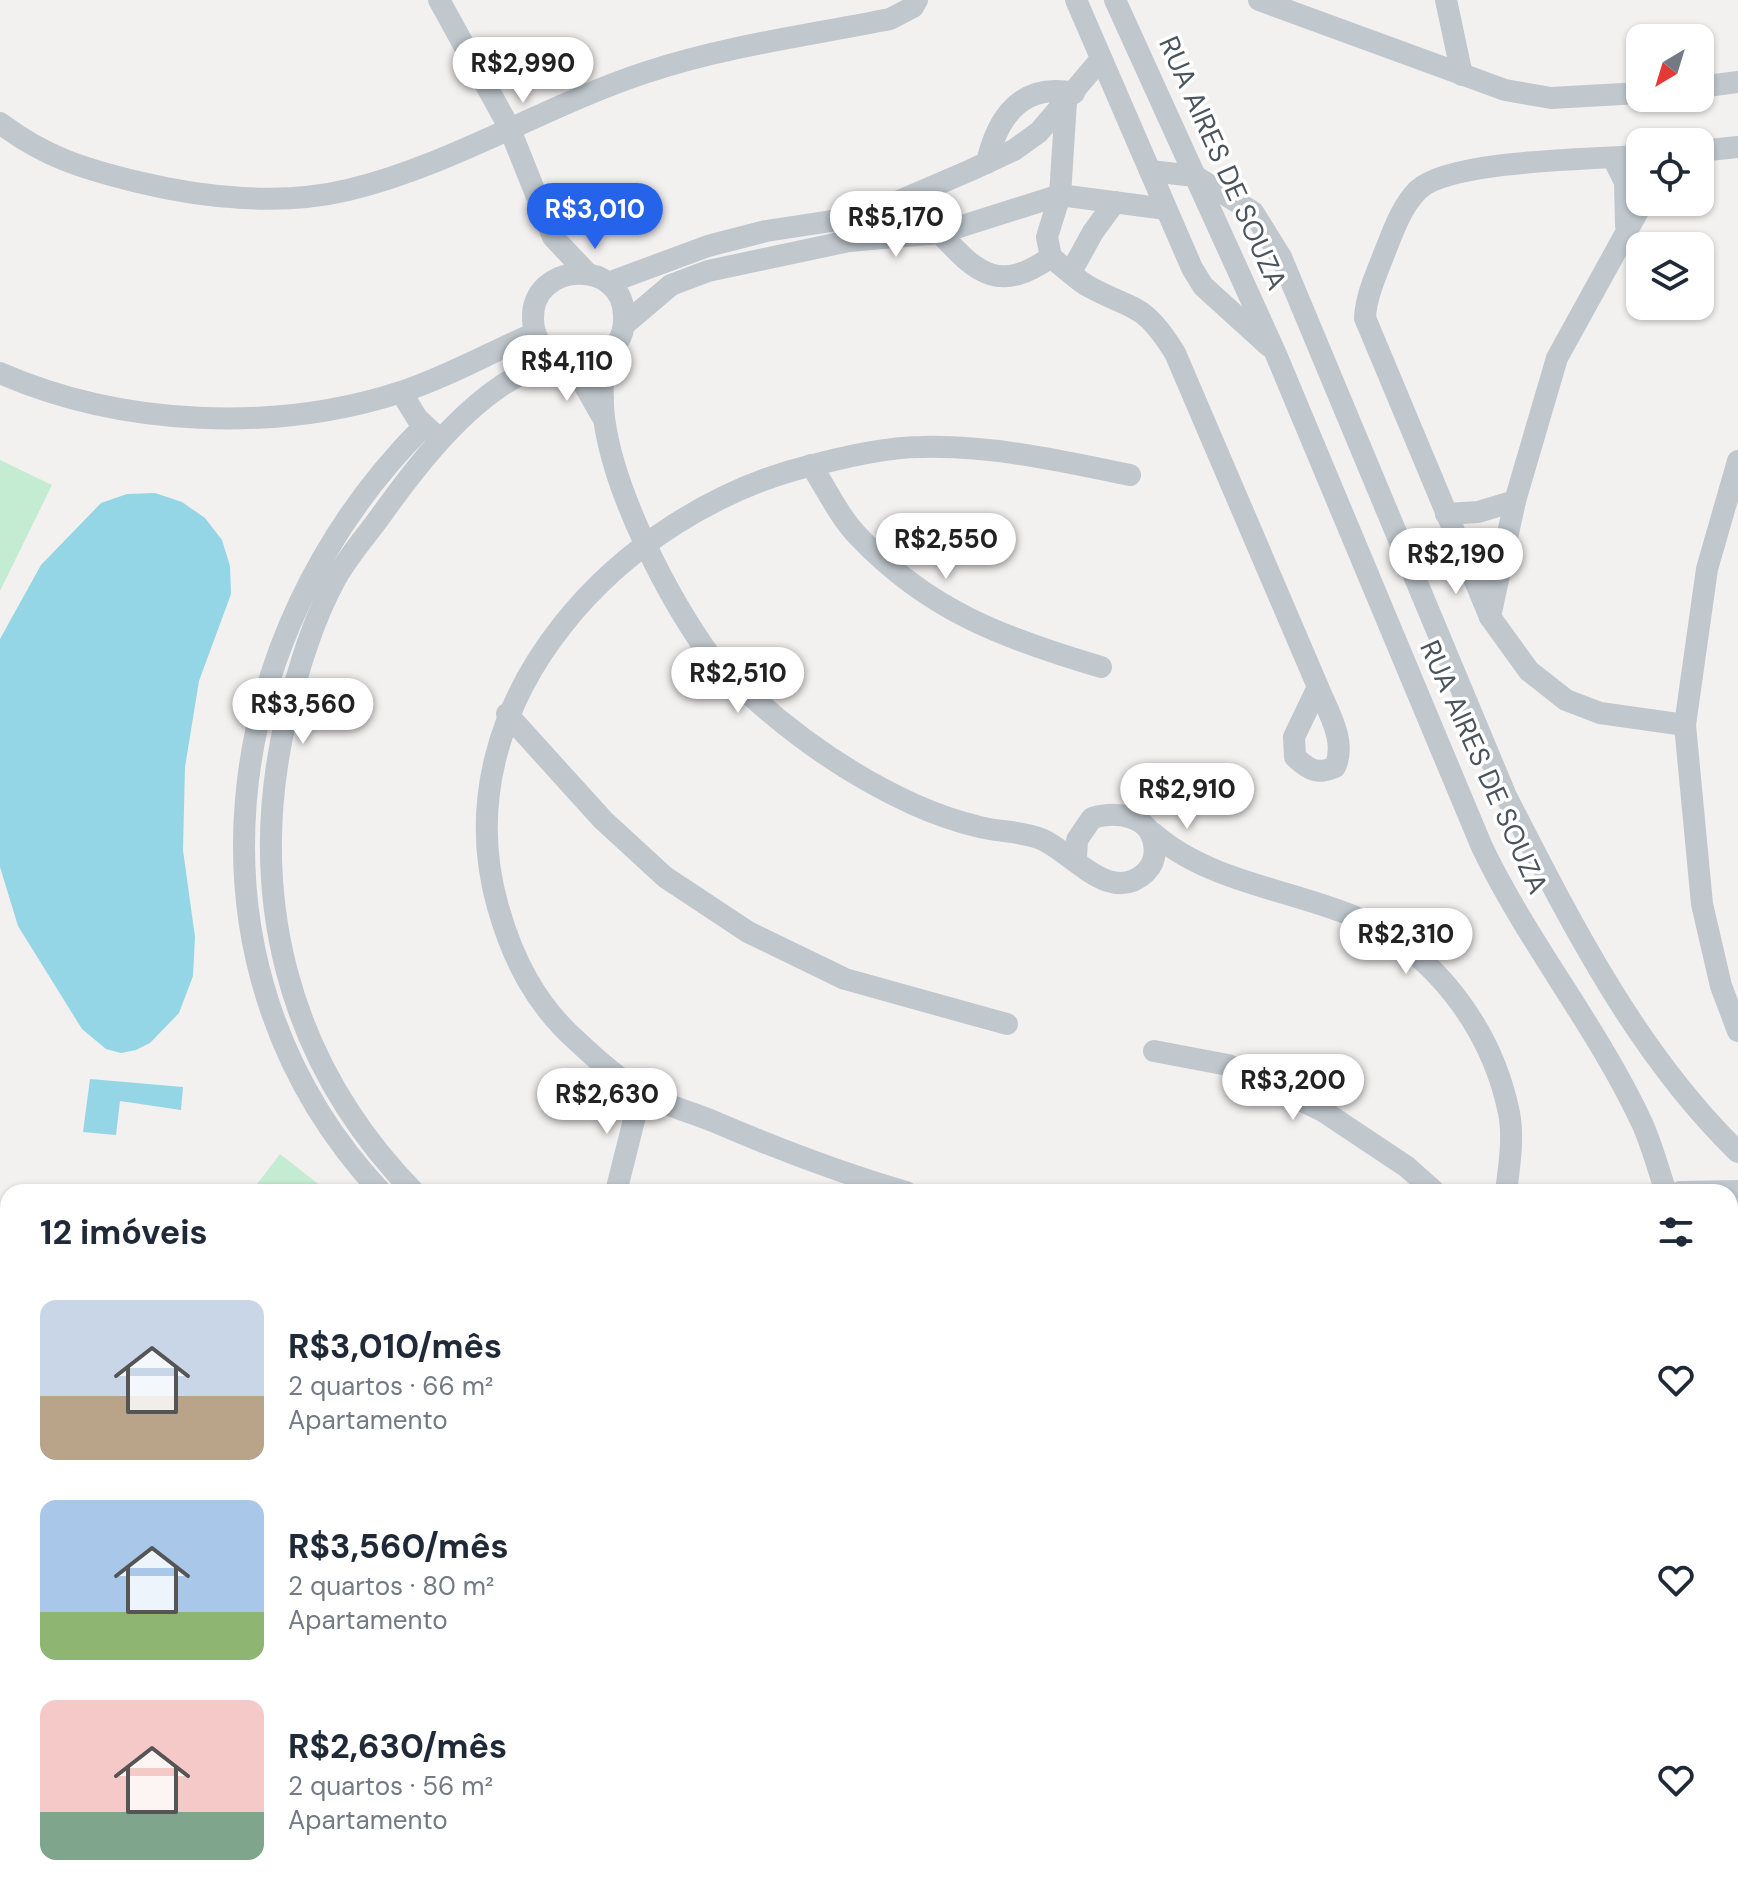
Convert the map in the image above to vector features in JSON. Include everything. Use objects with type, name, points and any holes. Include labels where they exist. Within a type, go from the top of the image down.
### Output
[{"type":"street","points":[[439,0],[509,127],[553,237],[587,273],[608,283],[624,309],[625,324]]},
{"type":"street","points":[[0,123],[25,142],[73,166],[195,195],[284,197],[345,191],[396,176],[648,71],[890,19],[913,7],[917,0]]},
{"type":"street","name":"RUA AIRES DE SOUZA","points":[[1076,0],[1166,209],[1203,286],[1275,352]]},
{"type":"street","name":"RUA AIRES DE SOUZA","points":[[1115,0],[1275,352],[1482,847],[1506,898],[1642,1124],[1663,1184]]},
{"type":"street","points":[[1259,0],[1505,90],[1551,98],[1626,94]]},
{"type":"street","points":[[1446,0],[1462,75]]},
{"type":"street","points":[[608,283],[708,246],[766,231],[864,216],[987,163],[1039,132],[1101,59]]},
{"type":"street","points":[[1714,85],[1738,82]]},
{"type":"street","points":[[987,163],[993,133],[1019,102],[1037,92],[1056,89],[1070,98]]},
{"type":"street","points":[[1070,98],[1060,195],[1047,237],[1051,257],[1086,284],[1140,309],[1157,324],[1175,353],[1318,687]]},
{"type":"street","points":[[1714,150],[1738,147]]},
{"type":"street","points":[[1626,157],[1513,165],[1433,179],[1417,190],[1397,221],[1366,303],[1365,318],[1490,617],[1529,671],[1566,700],[1623,718],[1685,725]]},
{"type":"street","points":[[1613,158],[1625,182],[1626,226]]},
{"type":"street","points":[[1150,171],[1195,176],[1253,212],[1281,257],[1506,796],[1527,838],[1629,1019],[1685,1094],[1738,1152]]},
{"type":"street","points":[[407,1184],[347,1110],[315,1052],[279,948],[269,878],[277,750],[306,647],[336,578],[411,473],[441,440],[499,387],[561,360],[586,363],[602,358],[613,349],[625,324],[671,285],[708,271],[849,241],[940,233],[1060,195],[1166,209]]},
{"type":"street","points":[[1071,272],[1093,232],[1115,202]]},
{"type":"street","points":[[1490,617],[1515,501],[1557,358],[1633,216]]},
{"type":"street","points":[[940,233],[977,270],[996,277],[1014,278],[1030,272],[1051,257]]},
{"type":"street","points":[[553,237],[542,290],[535,303],[535,333],[561,360],[604,419]]},
{"type":"street","points":[[542,290],[554,279],[570,273],[587,273]]},
{"type":"street","points":[[0,373],[43,392],[120,411],[175,417],[295,414],[401,392],[535,333]]},
{"type":"street","points":[[602,358],[604,419],[617,468],[645,544],[714,662],[786,728],[860,778],[917,806],[976,826],[1038,838],[1076,858],[1085,870],[1102,880],[1118,882],[1137,879],[1149,869],[1156,855],[1153,833]]},
{"type":"street","points":[[401,392],[424,426],[441,440]]},
{"type":"street","points":[[375,1184],[330,1127],[289,1057],[262,990],[247,913],[242,832],[252,751],[271,674],[298,603],[318,561],[394,456],[424,426]]},
{"type":"street","points":[[881,1184],[828,1167],[641,1092],[577,1042],[535,996],[508,942],[488,871],[485,819],[488,784],[507,714],[538,657],[574,613],[645,544],[724,497],[811,465],[919,446],[997,451],[1130,475]]},
{"type":"street","points":[[1738,461],[1707,569],[1685,725],[1702,904],[1721,986],[1738,1030]]},
{"type":"street","points":[[811,465],[857,536],[917,589],[963,619],[1024,644],[1101,667]]},
{"type":"street","points":[[1446,514],[1486,511],[1515,501]]},
{"type":"street","points":[[507,714],[603,820],[665,877],[748,932],[845,979],[1007,1024]]},
{"type":"street","points":[[1076,858],[1077,840],[1092,818],[1119,814],[1142,822],[1196,863],[1355,917],[1412,950],[1452,990],[1488,1047],[1509,1115],[1506,1184]]},
{"type":"street","points":[[1038,838],[1083,828]]},
{"type":"street","points":[[1149,869],[1171,863],[1196,863]]},
{"type":"street","points":[[1154,1051],[1228,1065],[1323,1111],[1407,1167],[1426,1184]]},
{"type":"street","points":[[618,1184],[641,1092]]},
{"type":"green space","points":[[0,460],[52,485],[0,591]]},
{"type":"green space","points":[[280,1154],[318,1184],[257,1184]]},
{"type":"water","points":[[155,493],[182,502],[205,518],[222,540],[230,566],[231,594],[199,681],[185,767],[183,850],[195,937],[193,976],[179,1013],[150,1043],[121,1053],[106,1049],[82,1029],[18,926],[0,867],[0,639],[41,565],[101,503],[127,494]]},
{"type":"water","points":[[90,1079],[183,1087],[181,1110],[120,1101],[116,1135],[83,1132]]}]
